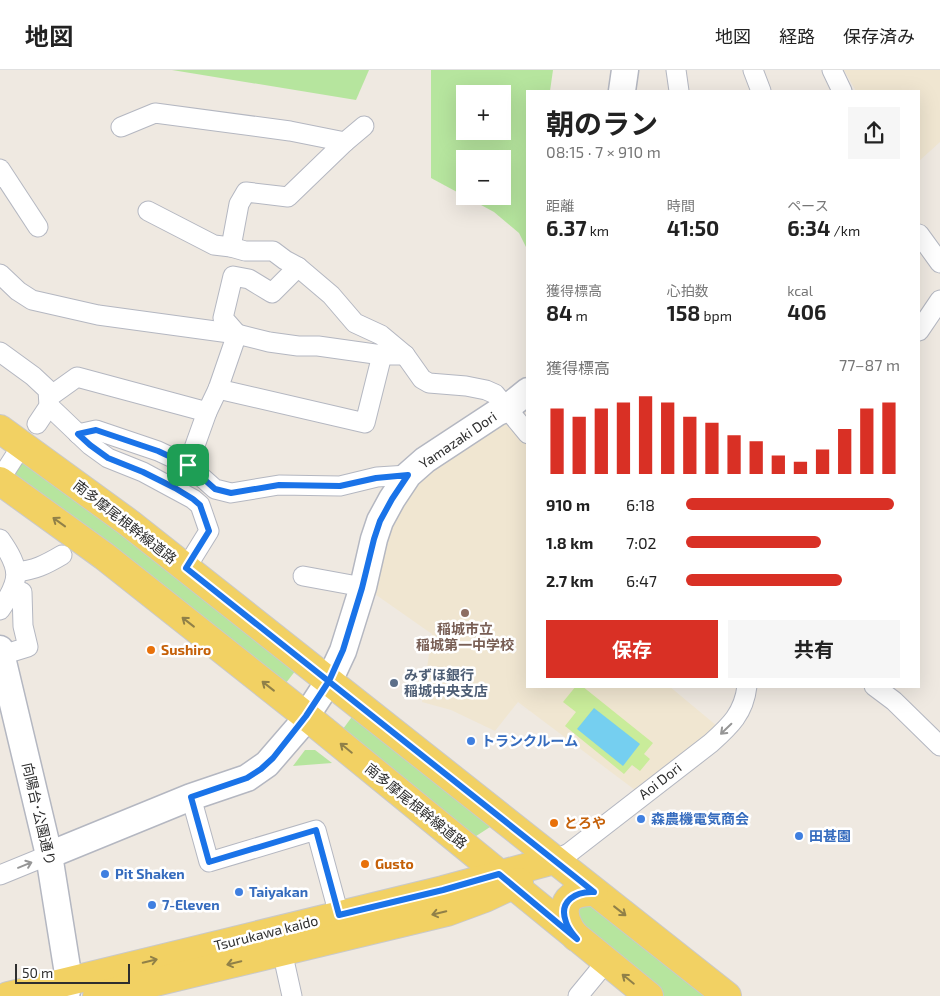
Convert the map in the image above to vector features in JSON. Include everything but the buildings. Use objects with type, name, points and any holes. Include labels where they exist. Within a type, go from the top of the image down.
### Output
[{"type":"main road","name":"南多摩尾根幹線道路","points":[[0,429],[129,523],[554,860]]},
{"type":"main road","name":"南多摩尾根幹線道路","points":[[2,477],[23,496],[104,556],[306,716],[506,880]]},
{"type":"main road","name":"Tsurukawa kaido","points":[[8,996],[70,991],[339,915],[443,890],[506,880],[554,860]]},
{"type":"main road","points":[[554,860],[727,996]]},
{"type":"main road","name":"Tsurukawa kaido","points":[[96,996],[447,912],[485,898],[506,880]]},
{"type":"main road","points":[[506,880],[649,996]]},
{"type":"main road","points":[[577,939],[565,921],[565,909],[571,897],[585,891],[594,892]]},
{"type":"street","points":[[622,90],[625,70]]},
{"type":"street","points":[[676,70],[679,90]]},
{"type":"street","points":[[753,70],[761,90]]},
{"type":"street","points":[[832,70],[842,90]]},
{"type":"street","points":[[121,126],[155,113],[290,131],[345,142]]},
{"type":"street","points":[[231,247],[239,204],[246,192],[288,197],[364,126]]},
{"type":"street","points":[[0,169],[38,227]]},
{"type":"street","points":[[148,211],[214,245],[245,251],[273,251],[298,267],[331,295],[355,323],[381,335],[404,355],[422,379],[429,384],[466,386],[495,394],[526,432]]},
{"type":"street","points":[[920,235],[940,263]]},
{"type":"street","points":[[237,334],[223,318],[233,276],[249,279],[272,293],[298,267]]},
{"type":"street","points":[[0,274],[18,291],[32,300],[98,315],[237,334],[279,344],[318,346],[382,355],[404,355]]},
{"type":"street","points":[[920,329],[940,300]]},
{"type":"street","points":[[188,465],[237,334]]},
{"type":"street","points":[[0,352],[33,376],[48,390],[49,402],[90,445],[108,458],[143,472],[175,488],[200,505],[209,531],[186,568]]},
{"type":"street","points":[[218,389],[365,423],[382,355]]},
{"type":"street","points":[[37,424],[49,402],[77,378],[207,412]]},
{"type":"street","name":"Yamazaki Dori","points":[[49,856],[191,797],[247,778],[273,758],[306,716],[329,681],[343,650],[380,521],[408,475],[439,451],[507,408],[526,393]]},
{"type":"street","points":[[78,434],[96,430],[158,451],[188,465],[215,489],[231,493],[279,485],[340,486],[376,478],[408,475]]},
{"type":"street","points":[[2,477],[18,453]]},
{"type":"street","points":[[0,539],[14,560],[15,581],[22,592],[22,626],[28,647],[1,652]]},
{"type":"street","points":[[0,610],[15,581],[62,555]]},
{"type":"street","points":[[303,576],[362,588]]},
{"type":"street","name":"向陽台･公園通り","points":[[1,652],[49,856],[70,991]]},
{"type":"street","name":"Aoi Dori","points":[[554,860],[569,853],[727,728],[737,718],[744,702],[747,688]]},
{"type":"street","points":[[877,688],[894,701],[940,746]]},
{"type":"street","points":[[191,797],[209,862],[316,830],[339,915]]},
{"type":"street","points":[[0,876],[49,856]]},
{"type":"street","points":[[282,951],[290,989]]},
{"type":"street","points":[[578,996],[606,962]]},
{"type":"shaded area","points":[[844,70],[940,70],[940,142],[920,160],[920,90],[855,90]]},
{"type":"shaded area","name":"稲城市立 稲城第一中学校","points":[[502,422],[512,423],[526,442],[526,688],[671,688],[717,726],[699,742],[635,790],[518,702],[495,731],[451,710],[422,702],[432,634],[372,592],[391,526],[402,503],[424,475]]},
{"type":"green space","points":[[172,70],[369,70],[356,100]]},
{"type":"green space","points":[[431,70],[553,70],[550,90],[526,90],[526,247],[519,233],[494,212],[481,205],[511,205],[511,150],[456,150],[456,191],[431,178]]},
{"type":"green space","points":[[26,456],[296,670],[282,688],[11,480]]},
{"type":"green space","points":[[574,688],[584,688],[653,743],[644,754],[650,759],[640,771],[632,765],[624,774],[565,726],[576,712],[563,702]]},
{"type":"green space","points":[[354,714],[490,827],[470,840],[343,729]]},
{"type":"green space","points":[[305,750],[315,750],[332,763],[293,766]]},
{"type":"green space","points":[[582,899],[707,996],[659,996],[589,940],[572,909]]},
{"type":"water","points":[[594,708],[640,744],[623,766],[577,729]]},
{"type":"place","name":"稲城市立 稲城第一中学校","points":[[465,613]]},
{"type":"place","name":"Sushiro","points":[[151,650]]},
{"type":"place","name":"みずほ銀行 稲城中央支店","points":[[394,683]]},
{"type":"place","name":"トランクルーム","points":[[471,741]]},
{"type":"place","name":"森農機電気商会","points":[[641,819]]},
{"type":"place","name":"とろや","points":[[554,823]]},
{"type":"place","name":"田甚園","points":[[799,836]]},
{"type":"place","name":"Gusto","points":[[365,864]]},
{"type":"place","name":"Pit Shaken","points":[[105,874]]},
{"type":"place","name":"Taiyakan","points":[[239,892]]},
{"type":"place","name":"7-Eleven","points":[[152,905]]},
{"type":"route","points":[[188,465],[158,451],[96,430],[78,434],[108,458],[143,472],[175,488],[200,505],[209,531],[186,568],[329,681],[594,892],[585,891],[571,897],[565,909],[565,921],[577,939],[499,874],[443,890],[339,915],[316,830],[209,862],[191,797],[247,778],[261,769],[273,758],[306,716],[329,681],[343,650],[380,521],[408,475],[376,478],[340,486],[279,485],[231,493],[215,489],[188,465]]}]
